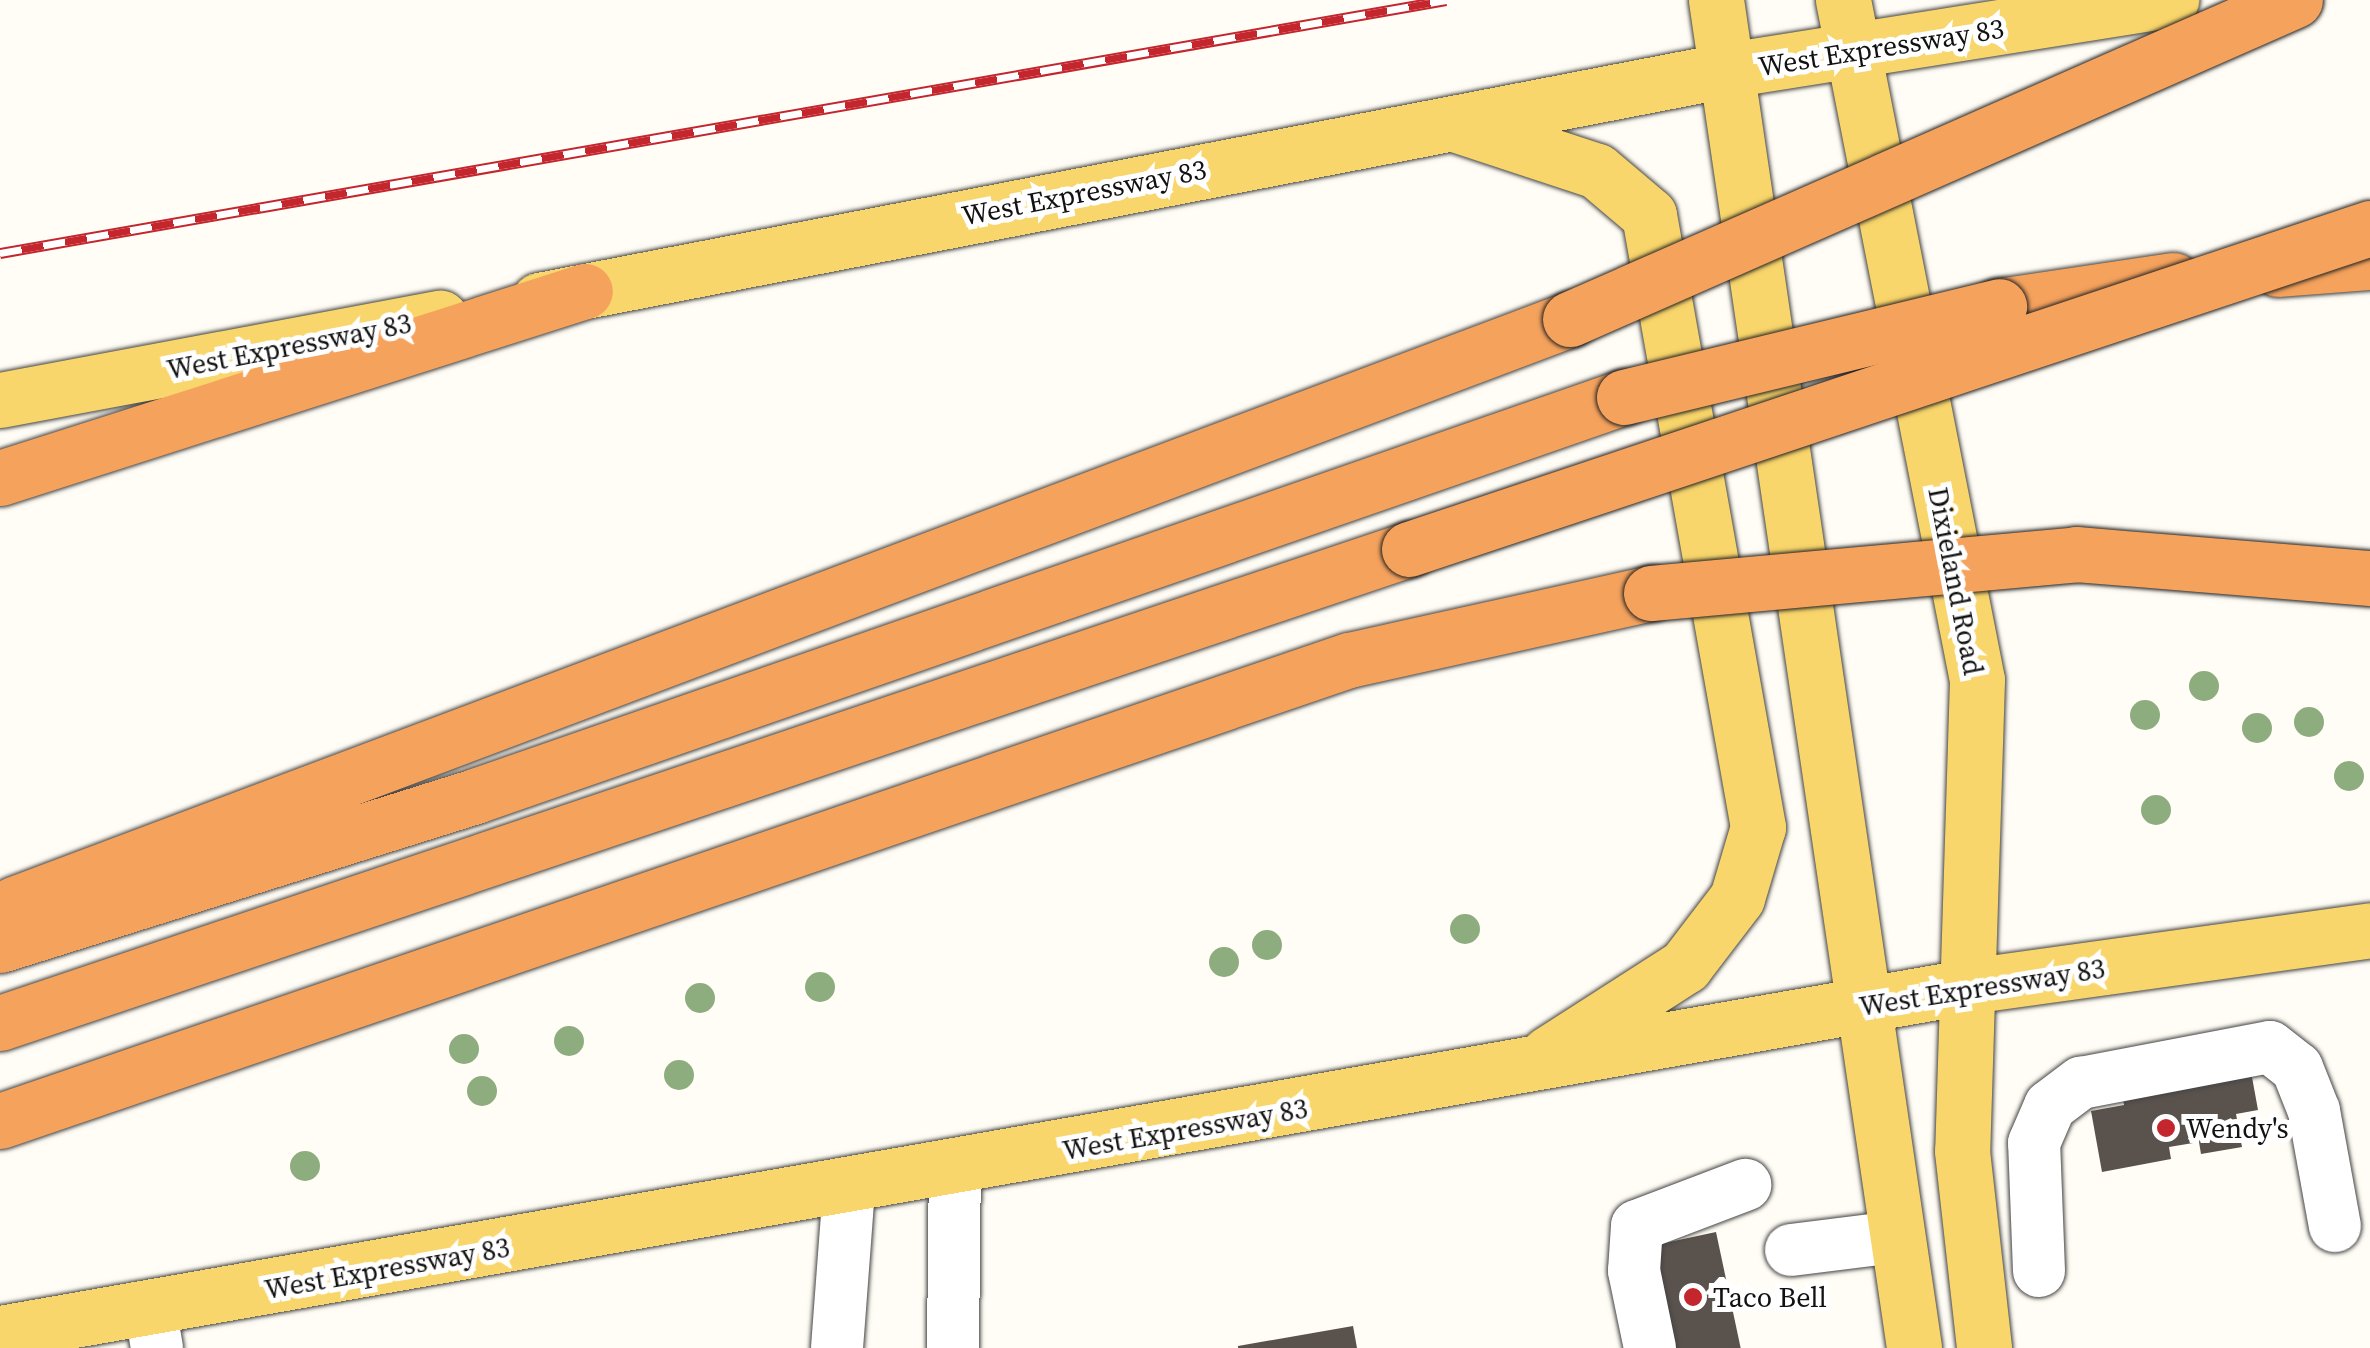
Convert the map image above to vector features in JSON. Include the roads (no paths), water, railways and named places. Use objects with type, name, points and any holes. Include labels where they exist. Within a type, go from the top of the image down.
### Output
[{"type":"highway","points":[[0,909],[1570,319],[2295,0]]},
{"type":"highway","points":[[0,1023],[2370,228]]},
{"type":"highway","points":[[0,946],[510,784],[1624,397],[1999,306],[2370,262]]},
{"type":"highway","points":[[0,478],[585,292]]},
{"type":"highway","points":[[0,1121],[1349,660],[1650,593],[2076,554],[2370,578]]},
{"type":"main road","points":[[1716,0],[1721,71],[1914,1348]]},
{"type":"main road","name":"Dixieland Road","points":[[1843,0],[1850,53],[1976,680],[1965,1242],[1984,1348]]},
{"type":"main road","name":"West Expressway 83","points":[[0,400],[585,292],[1721,71],[2172,0]]},
{"type":"main road","points":[[1452,124],[1597,172],[1648,215],[1758,828],[1737,898],[1685,966],[1524,1069]]},
{"type":"main road","name":"West Expressway 83","points":[[0,1333],[154,1328],[955,1170],[1968,986],[2370,930]]},
{"type":"lane","points":[[2038,1271],[2034,1143],[2050,1106],[2081,1083],[2270,1048],[2297,1068],[2314,1111],[2334,1226]]},
{"type":"lane","points":[[953,1348],[955,1170]]},
{"type":"lane","points":[[1650,1348],[1634,1271],[1637,1226],[1745,1185]]},
{"type":"lane","points":[[836,1348],[850,1190]]},
{"type":"lane","points":[[1792,1250],[1895,1237]]},
{"type":"railway","points":[[0,253],[1446,0]]},
{"type":"place","name":"Wendy's","points":[[2166,1128]]},
{"type":"place","name":"Taco Bell","points":[[1693,1297]]}]
